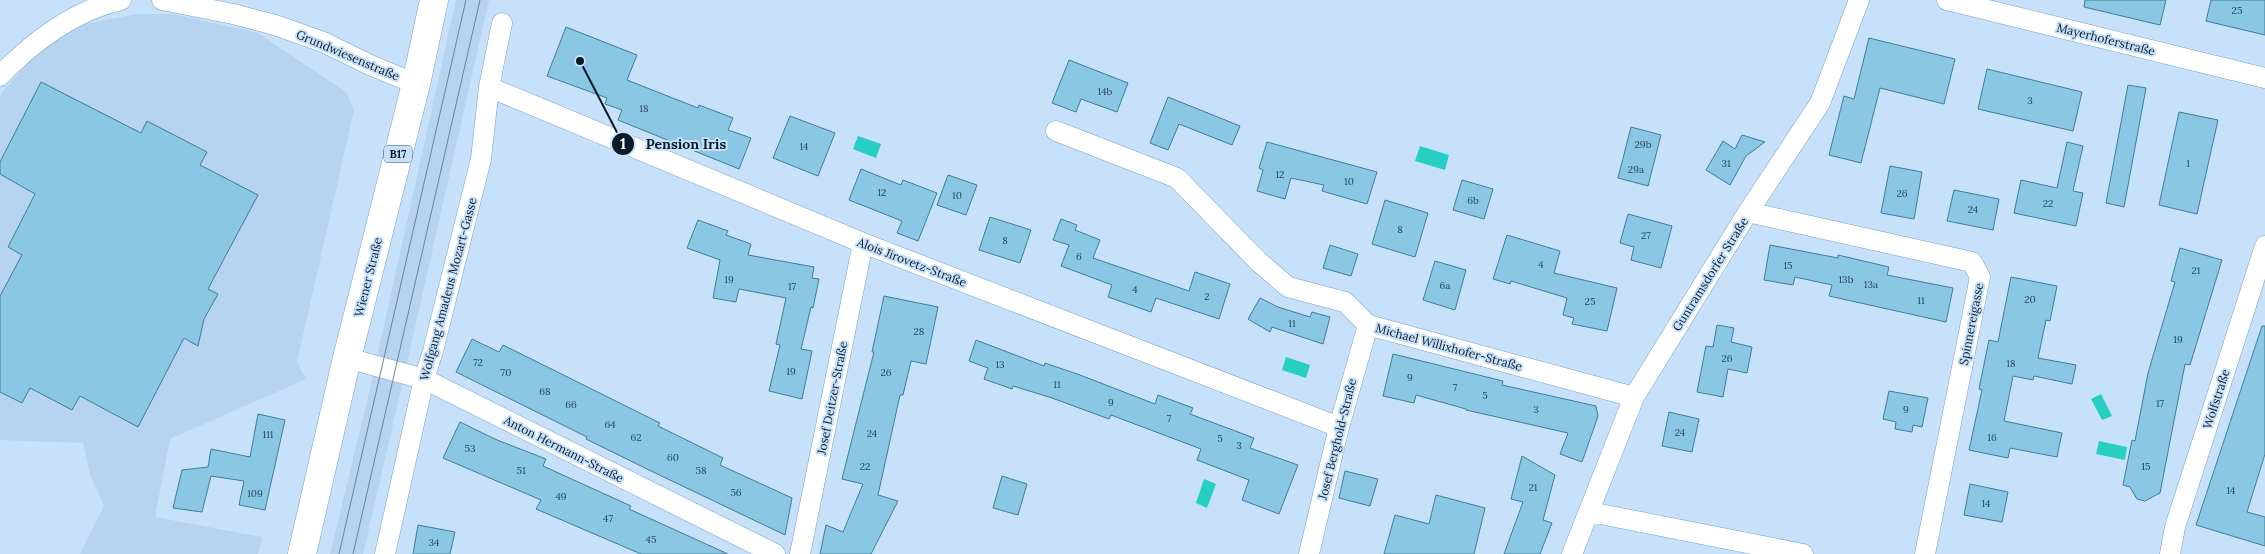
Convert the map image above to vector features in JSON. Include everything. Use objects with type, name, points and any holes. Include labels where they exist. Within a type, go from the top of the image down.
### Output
[{"type":"main road","name":"Wiener Straße","points":[[302,554],[347,358],[416,84],[434,0]]},
{"type":"street","points":[[0,76],[19,55],[41,38],[100,4],[121,0]]},
{"type":"street","name":"Grundwiesenstraße","points":[[162,0],[233,14],[274,25],[322,42],[416,84]]},
{"type":"street","name":"Guntramsdorfer Straße","points":[[1572,554],[1634,397],[1748,212],[1820,103],[1859,0]]},
{"type":"street","name":"Mayerhoferstraße","points":[[1947,0],[2265,78]]},
{"type":"street","name":"Wolfgang Amadeus Mozart-Gasse","points":[[386,554],[424,379],[434,351],[481,160],[489,88],[502,23]]},
{"type":"street","name":"Alois Jirovetz-Straße","points":[[489,88],[863,242],[1339,427]]},
{"type":"street","name":"Michael Willixhofer-Straße","points":[[1056,131],[1177,178],[1258,261],[1288,287],[1345,302],[1368,325],[1634,397]]},
{"type":"street","name":"Spinnereigasse","points":[[1748,212],[1972,262],[1980,277],[1924,554]]},
{"type":"street","name":"Josef Deitzer-Straße","points":[[800,554],[863,242]]},
{"type":"street","name":"Wolfstraße","points":[[2170,554],[2175,528],[2265,246]]},
{"type":"street","name":"Josef Berghold-Straße","points":[[1309,554],[1339,427],[1368,325]]},
{"type":"street","name":"Anton Hermann-Straße","points":[[347,358],[424,379],[775,554]]},
{"type":"street","points":[[1590,512],[1803,554]]},
{"type":"shaded area","points":[[456,0],[489,0],[363,554],[330,554],[370,389]]},
{"type":"shaded area","points":[[138,14],[173,14],[258,33],[346,92],[354,110],[297,362],[306,379],[170,439],[155,517],[262,537],[258,554],[80,554],[104,506],[90,474],[83,443],[0,440],[0,97],[3,91],[41,49],[85,24]]},
{"type":"shaded area","points":[[858,136],[881,144],[876,158],[853,149]]},
{"type":"shaded area","points":[[1420,146],[1449,155],[1445,170],[1415,161]]},
{"type":"shaded area","points":[[1286,357],[1310,365],[1306,378],[1282,370]]},
{"type":"shaded area","points":[[2101,394],[2112,416],[2102,420],[2091,399]]},
{"type":"shaded area","points":[[2099,441],[2127,447],[2125,460],[2096,454]]},
{"type":"shaded area","points":[[1204,479],[1216,484],[1207,508],[1196,503]]},
{"type":"building","points":[[2085,0],[2166,0],[2160,25],[2084,7]]},
{"type":"building","points":[[2211,0],[2265,0],[2265,35],[2206,21]]},
{"type":"building","points":[[566,27],[637,55],[627,80],[698,108],[699,105],[733,118],[728,130],[751,138],[739,169],[618,120],[622,110],[605,104],[607,98],[547,76]]},
{"type":"building","points":[[1869,38],[1955,59],[1944,104],[1880,88],[1861,163],[1829,155],[1844,96],[1854,99]]},
{"type":"building","points":[[1069,60],[1128,83],[1117,112],[1081,99],[1076,112],[1052,103]]},
{"type":"building","points":[[1987,69],[2082,92],[2073,131],[1978,109]]},
{"type":"building","points":[[41,82],[141,133],[147,121],[207,152],[200,165],[258,195],[208,289],[218,294],[204,319],[198,346],[184,338],[138,427],[80,396],[72,410],[30,388],[22,403],[0,392],[0,296],[22,255],[8,247],[35,194],[0,174],[0,162]]},
{"type":"building","points":[[2128,85],[2146,88],[2124,207],[2106,203]]},
{"type":"building","points":[[1168,97],[1240,126],[1232,145],[1179,124],[1168,150],[1150,143]]},
{"type":"building","points":[[2179,112],[2218,120],[2197,214],[2159,205]]},
{"type":"building","points":[[790,116],[835,133],[818,176],[773,158]]},
{"type":"building","points":[[1631,127],[1661,135],[1648,186],[1618,178]]},
{"type":"building","points":[[1742,135],[1765,142],[1746,156],[1730,185],[1706,170],[1723,141],[1735,149]]},
{"type":"building","points":[[1267,142],[1377,172],[1367,204],[1322,191],[1324,185],[1291,178],[1285,199],[1257,191],[1263,170],[1259,168]]},
{"type":"building","points":[[2067,142],[2083,146],[2073,191],[2083,193],[2076,226],[2014,213],[2021,180],[2057,188]]},
{"type":"building","points":[[1890,166],[1922,172],[1914,219],[1881,213]]},
{"type":"building","points":[[861,169],[901,185],[903,180],[937,193],[918,241],[897,233],[902,221],[849,200]]},
{"type":"building","points":[[948,175],[977,185],[966,215],[937,205]]},
{"type":"building","points":[[1462,180],[1493,189],[1484,219],[1453,210]]},
{"type":"building","points":[[1954,190],[1999,199],[1993,230],[1947,221]]},
{"type":"building","points":[[1385,200],[1428,213],[1415,257],[1372,244]]},
{"type":"building","points":[[1628,214],[1672,226],[1661,268],[1631,260],[1634,247],[1620,243]]},
{"type":"building","points":[[990,217],[1031,230],[1020,263],[979,250]]},
{"type":"building","points":[[1061,219],[1077,225],[1075,230],[1100,240],[1093,258],[1189,291],[1195,272],[1230,284],[1219,319],[1156,298],[1151,312],[1108,297],[1112,285],[1061,266],[1069,245],[1053,240]]},
{"type":"building","points":[[698,220],[728,231],[726,235],[751,244],[748,255],[814,267],[812,278],[819,279],[801,349],[812,351],[802,399],[769,391],[780,345],[776,344],[786,298],[739,289],[736,302],[713,298],[720,260],[687,248]]},
{"type":"building","points":[[1507,235],[1560,251],[1554,273],[1617,288],[1607,331],[1572,324],[1574,318],[1563,315],[1567,298],[1511,281],[1510,284],[1493,279]]},
{"type":"building","points":[[1330,245],[1358,254],[1351,276],[1323,268]]},
{"type":"building","points":[[1770,245],[1838,258],[1838,255],[1889,267],[1887,275],[1953,288],[1946,322],[1829,296],[1832,285],[1795,277],[1793,285],[1764,280]]},
{"type":"building","points":[[2180,248],[2222,260],[2190,365],[2185,364],[2160,493],[2145,501],[2137,499],[2130,487],[2123,485],[2132,440],[2135,441],[2148,373],[2175,282],[2171,281]]},
{"type":"building","points":[[1435,261],[1466,270],[1455,310],[1423,300]]},
{"type":"building","points":[[2011,277],[2057,286],[2050,321],[2046,320],[2038,358],[2076,365],[2072,384],[2034,376],[2033,380],[2013,376],[2004,421],[2062,433],[2057,457],[2010,448],[2008,458],[1969,450],[1982,390],[1979,389],[1989,340],[1998,342]]},
{"type":"building","points":[[884,296],[938,307],[926,364],[911,361],[903,395],[900,395],[878,495],[898,501],[871,554],[820,554],[826,525],[843,532],[863,484],[842,479],[874,352],[872,352]]},
{"type":"building","points":[[1260,298],[1278,307],[1310,317],[1312,312],[1330,317],[1323,344],[1272,327],[1270,332],[1248,319]]},
{"type":"building","points":[[1717,325],[1734,328],[1731,342],[1752,347],[1747,373],[1728,369],[1723,397],[1697,392],[1706,346],[1713,347]]},
{"type":"building","points":[[2262,326],[2265,326],[2265,454],[2247,512],[2265,517],[2265,546],[2196,525]]},
{"type":"building","points":[[472,339],[499,352],[503,345],[660,423],[658,426],[723,458],[720,465],[792,498],[785,535],[586,439],[587,437],[456,372]]},
{"type":"building","points":[[976,340],[1044,366],[1045,363],[1080,375],[1155,404],[1158,395],[1193,408],[1190,414],[1254,438],[1250,448],[1298,465],[1279,514],[1242,500],[1249,480],[1197,460],[1201,449],[1111,415],[1109,419],[1052,398],[1013,386],[1012,389],[984,379],[988,368],[969,361]]},
{"type":"building","points":[[1393,354],[1503,381],[1502,385],[1596,406],[1598,416],[1582,462],[1560,454],[1568,433],[1466,410],[1416,395],[1414,403],[1383,396]]},
{"type":"building","points":[[1889,391],[1928,398],[1922,427],[1913,425],[1912,432],[1895,429],[1896,422],[1883,419]]},
{"type":"building","points":[[1669,412],[1699,419],[1692,452],[1662,446]]},
{"type":"building","points":[[258,414],[285,420],[265,510],[239,505],[244,481],[211,476],[202,512],[173,508],[182,470],[208,467],[211,449],[250,457]]},
{"type":"building","points":[[460,422],[497,440],[546,459],[543,466],[631,506],[629,509],[728,554],[641,554],[536,509],[541,500],[443,458]]},
{"type":"building","points":[[1522,456],[1555,475],[1543,520],[1552,523],[1540,554],[1504,554],[1523,502],[1511,499]]},
{"type":"building","points":[[1345,471],[1378,479],[1370,506],[1339,498]]},
{"type":"building","points":[[1002,476],[1027,484],[1018,515],[993,508]]},
{"type":"building","points":[[1970,484],[2008,492],[2002,522],[1964,515]]},
{"type":"building","points":[[1436,495],[1485,508],[1474,554],[1384,554],[1395,515],[1429,524]]},
{"type":"building","points":[[418,525],[455,532],[450,554],[413,554]]},
{"type":"tram line","points":[[339,554],[466,0]]},
{"type":"tram line","points":[[353,554],[480,0]]},
{"type":"place","name":"Pension Iris","points":[[580,61]]}]
